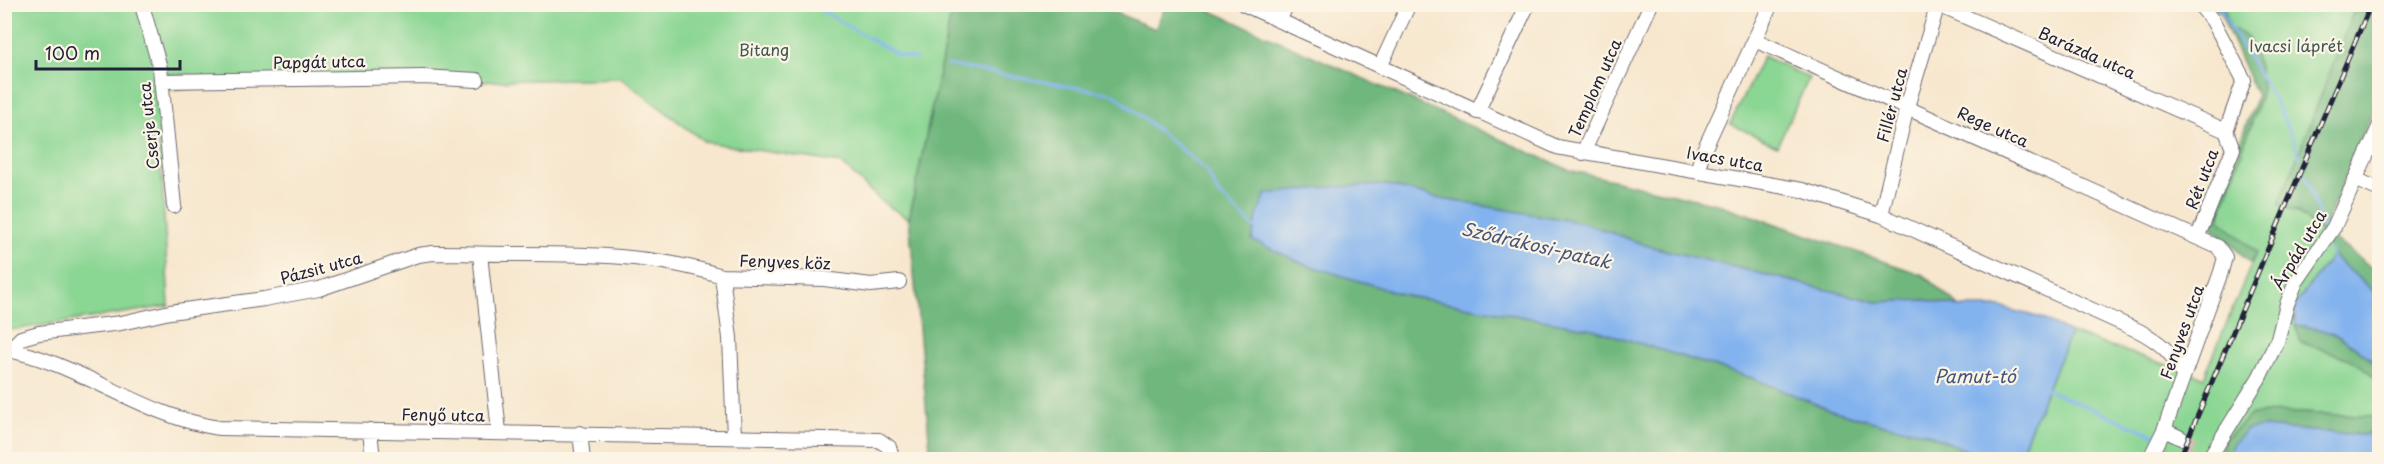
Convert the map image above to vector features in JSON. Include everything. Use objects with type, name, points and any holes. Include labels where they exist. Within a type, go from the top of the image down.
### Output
[{"type":"street","name":"Ivacs utca","points":[[1243,4],[1557,147],[1802,190],[1881,214],[2147,335],[2172,355],[2183,376]]},
{"type":"street","points":[[1279,21],[1287,4]]},
{"type":"street","points":[[1380,67],[1409,4]]},
{"type":"street","points":[[1477,112],[1528,4]]},
{"type":"street","name":"Templom utca","points":[[1583,153],[1651,4]]},
{"type":"street","points":[[1697,171],[1703,152],[1771,4]]},
{"type":"street","name":"Rét utca","points":[[2198,236],[2232,149],[2226,131],[2244,80],[2213,21],[2199,4]]},
{"type":"street","name":"Barázda utca","points":[[1937,5],[2226,131]]},
{"type":"street","name":"Fillér utca","points":[[1881,214],[1907,107],[1937,5]]},
{"type":"street","name":"Cserje utca","points":[[143,9],[160,68],[174,206]]},
{"type":"street","name":"Rege utca","points":[[1755,40],[2198,236],[2218,247]]},
{"type":"street","name":"Papgát utca","points":[[161,81],[423,77],[477,80]]},
{"type":"street","name":"Árpád utca","points":[[2206,453],[2244,405],[2259,378],[2278,339],[2291,292],[2304,269],[2328,239],[2379,125]]},
{"type":"street","points":[[2355,179],[2379,190]]},
{"type":"street","name":"Fenyves utca","points":[[2149,459],[2164,430],[2222,272],[2225,257],[2218,247]]},
{"type":"street","name":"Pázsit utca","points":[[7,349],[21,338],[29,336],[121,323],[170,312],[319,289],[418,255],[433,253],[615,256],[672,264],[722,276]]},
{"type":"street","points":[[480,254],[499,432]]},
{"type":"street","name":"Fenyves köz","points":[[734,437],[730,338],[722,276],[824,279],[872,285],[899,282]]},
{"type":"street","name":"Fenyő utca","points":[[7,349],[33,356],[178,418],[205,426],[234,429],[580,433],[879,440],[892,455]]},
{"type":"street","points":[[370,430],[373,459]]},
{"type":"street","points":[[2164,430],[2181,438]]},
{"type":"street","points":[[580,433],[583,459]]},
{"type":"green space","name":"Bitang","points":[[5,5],[953,5],[909,219],[882,202],[841,163],[705,142],[621,78],[157,89],[169,306],[5,331]]},
{"type":"green space","points":[[953,5],[1097,5],[1155,29],[1166,5],[1198,5],[1569,170],[1721,205],[1923,275],[1960,307],[1926,300],[1877,302],[1648,246],[1584,223],[1442,199],[1387,185],[1304,264],[1408,296],[1593,329],[1752,378],[1831,410],[1881,424],[1924,431],[1986,459],[931,459],[909,219]]},
{"type":"green space","points":[[2212,5],[2222,5],[2231,28],[2248,37],[2260,69],[2261,95],[2219,219],[2257,253],[2251,263],[2209,224],[2257,96],[2220,12]]},
{"type":"green space","name":"Ivacsi láprét","points":[[2222,5],[2356,5],[2280,204],[2312,224],[2323,237],[2332,255],[2294,306],[2295,325],[2301,342],[2355,362],[2373,375],[2380,391],[2379,417],[2280,412],[2225,439],[2220,459],[2018,460],[2070,333],[2204,377],[2256,253],[2219,219],[2261,95]]},
{"type":"green space","points":[[2356,5],[2379,5],[2379,96],[2323,231],[2379,273],[2379,296],[2332,255],[2323,234],[2297,212],[2279,204]]},
{"type":"green space","points":[[1763,56],[1809,78],[1777,146],[1730,124]]},
{"type":"green space","points":[[2295,325],[2332,333],[2350,343],[2379,367],[2379,385],[2364,368],[2355,362],[2301,342]]},
{"type":"green space","points":[[2280,412],[2379,417],[2379,433],[2362,435],[2264,427],[2233,444],[2225,459],[2220,460],[2225,439],[2252,414]]},
{"type":"water","name":"Pamut-tó","points":[[1387,185],[1442,199],[1584,223],[1648,246],[1877,302],[1926,300],[1960,307],[2000,307],[2041,318],[2070,333],[2018,459],[1986,459],[1924,432],[1881,424],[1831,410],[1752,378],[1593,329],[1408,296],[1304,264],[1252,240],[1257,216],[1266,194],[1331,187]]},
{"type":"water","points":[[2332,255],[2379,296],[2379,367],[2360,350],[2331,333],[2295,325],[2294,306]]},
{"type":"water","points":[[2264,427],[2362,435],[2379,433],[2379,459],[2225,459],[2233,444],[2247,429]]},
{"type":"waterway","name":"Sződrákosi-patak","points":[[810,4],[898,55],[916,59]]},
{"type":"waterway","points":[[2218,4],[2273,99],[2300,158]]},
{"type":"waterway","name":"Sződrákosi-patak","points":[[948,65],[1114,94],[1206,170],[1218,193],[1257,230]]},
{"type":"waterway","points":[[2305,174],[2324,230]]},
{"type":"waterway","points":[[2330,249],[2332,259]]},
{"type":"waterway","name":"Sződrákosi-patak","points":[[2045,389],[2155,435]]},
{"type":"tunnel","points":[[2181,438],[2199,447]]},
{"type":"railway","points":[[2179,460],[2371,4]]}]
